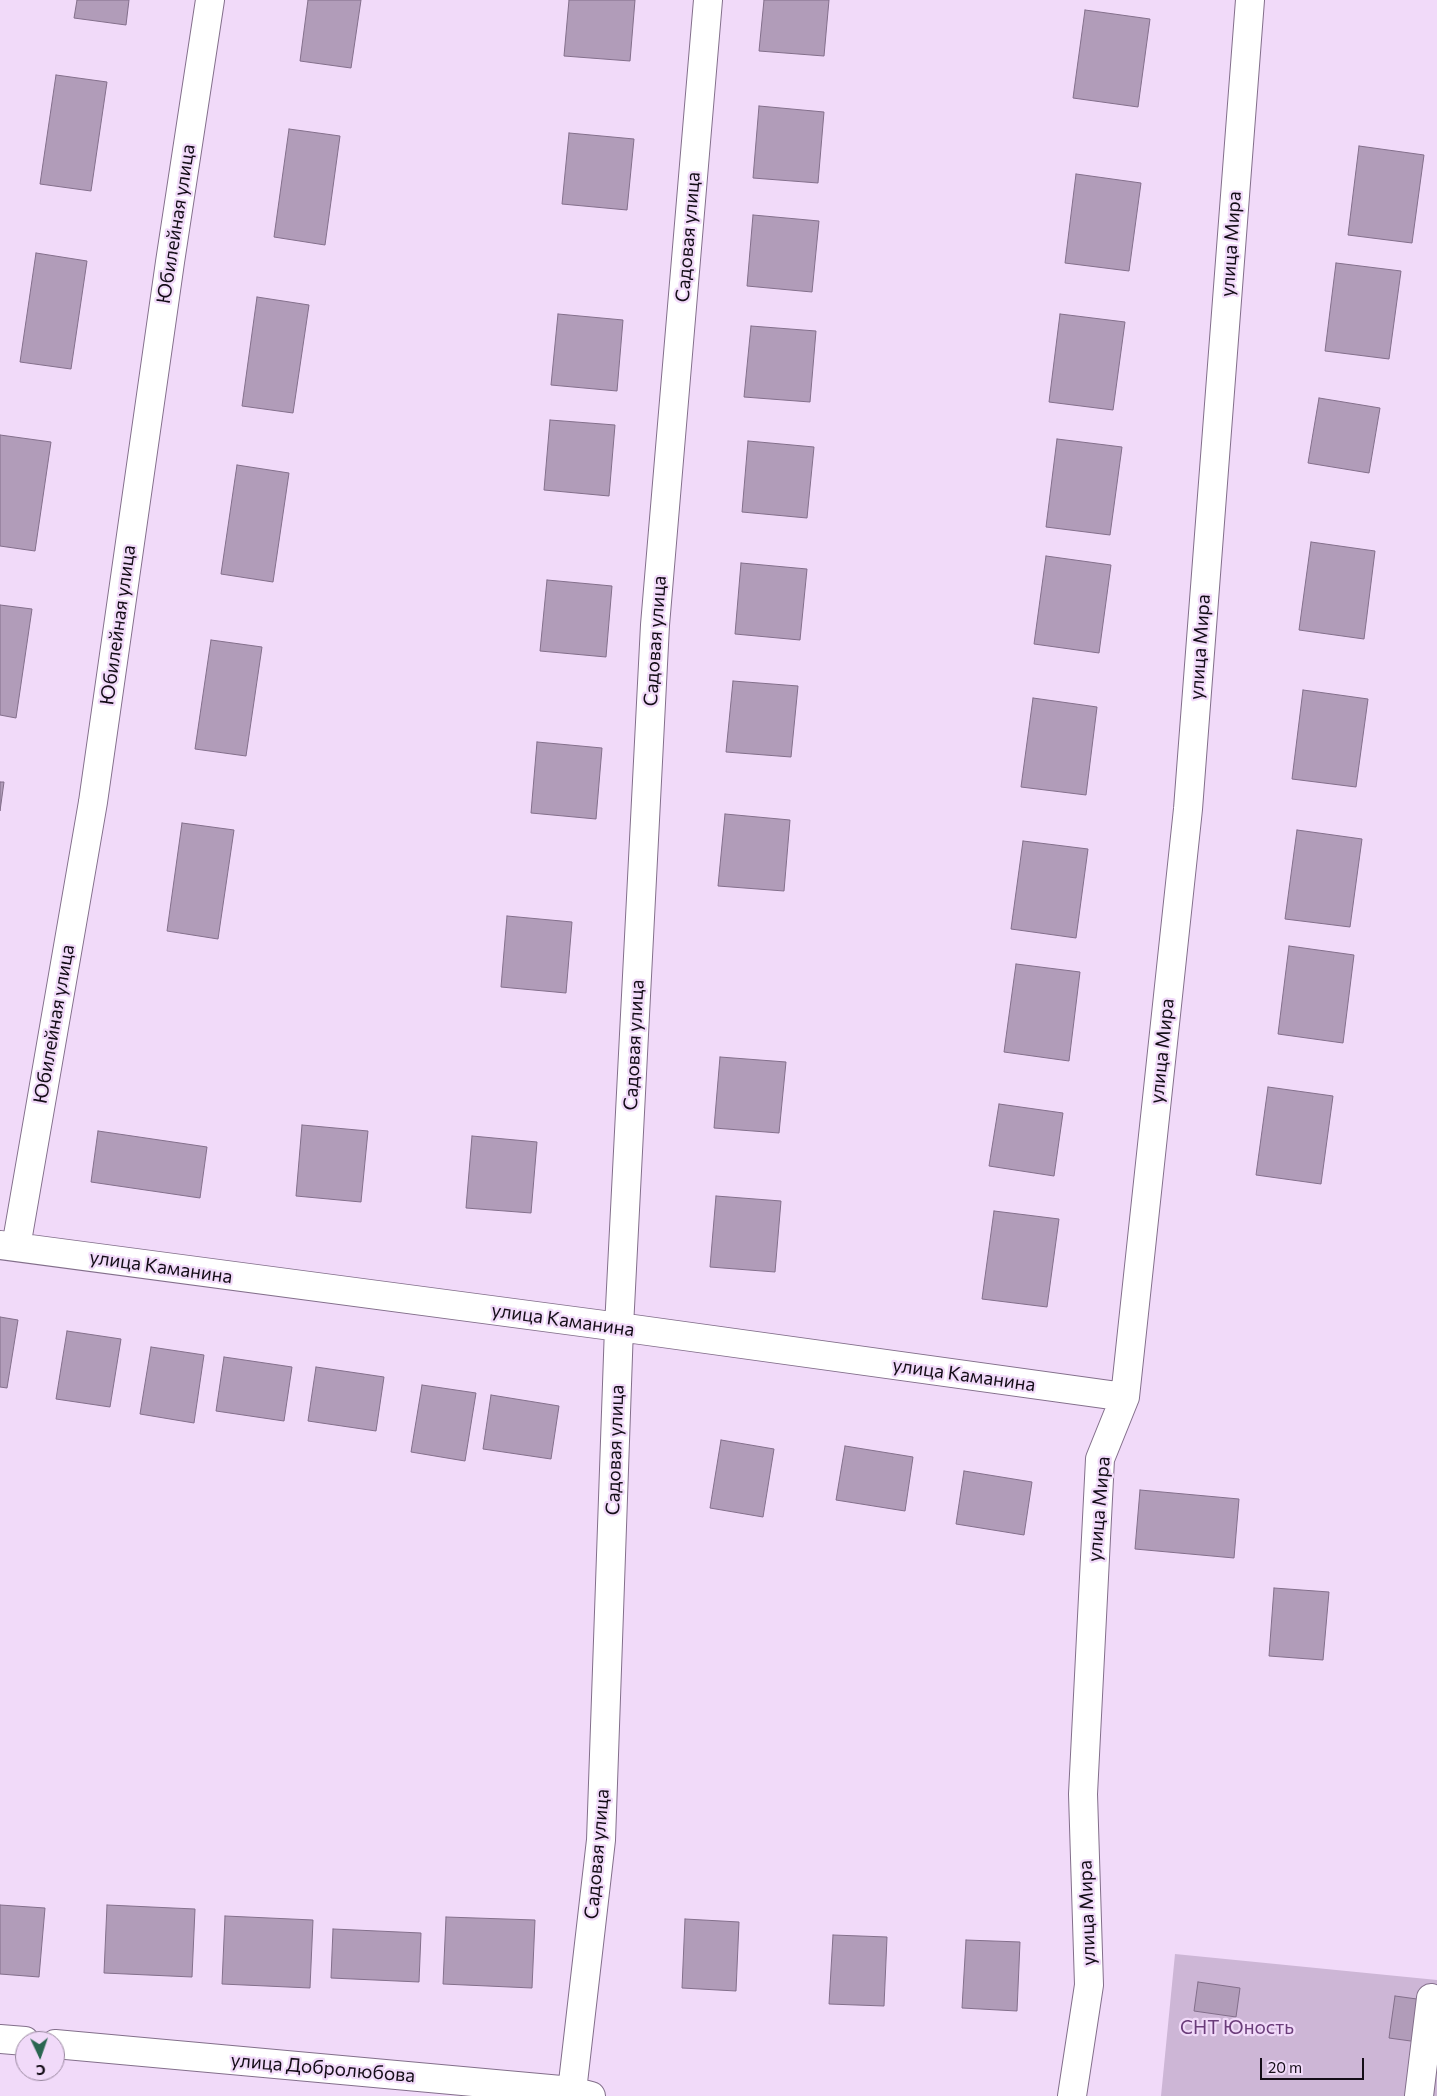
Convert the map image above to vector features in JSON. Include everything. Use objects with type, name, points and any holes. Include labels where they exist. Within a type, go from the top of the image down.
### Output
[{"type":"street","name":"Юбилейная улица","points":[[8,1246],[93,802],[170,262],[210,0]]},
{"type":"street","name":"Садовая улица","points":[[582,2094],[601,1840],[619,1327],[655,624],[708,0]]},
{"type":"street","name":"улица Мира","points":[[1072,2096],[1089,1985],[1083,1794],[1100,1459],[1125,1397],[1188,809],[1250,0]]},
{"type":"street","name":"улица Каманина","points":[[8,1246],[619,1327],[1125,1397]]},
{"type":"street","points":[[1419,2096],[1431,1998]]},
{"type":"street","points":[[0,2039],[15,2040]]},
{"type":"street","name":"улица Добролюбова","points":[[65,2045],[582,2094]]},
{"type":"green space","name":"СНТ Юность","points":[[1175,1954],[1437,1980],[1437,2096],[1161,2096]]},
{"type":"building","points":[[77,0],[129,0],[126,25],[74,18]]},
{"type":"building","points":[[308,0],[361,0],[351,68],[300,61]]},
{"type":"building","points":[[569,0],[635,0],[630,61],[564,56]]},
{"type":"building","points":[[764,0],[829,0],[824,56],[759,51]]},
{"type":"building","points":[[1085,10],[1150,19],[1138,107],[1073,98]]},
{"type":"building","points":[[56,75],[107,82],[91,191],[40,184]]},
{"type":"building","points":[[759,106],[824,112],[818,183],[753,178]]},
{"type":"building","points":[[289,129],[340,136],[325,245],[274,237]]},
{"type":"building","points":[[569,133],[634,139],[627,210],[562,204]]},
{"type":"building","points":[[1359,146],[1424,155],[1412,243],[1348,235]]},
{"type":"building","points":[[1076,174],[1141,183],[1129,271],[1065,263]]},
{"type":"building","points":[[753,215],[819,221],[812,292],[747,286]]},
{"type":"building","points":[[36,253],[87,261],[71,369],[20,362]]},
{"type":"building","points":[[1336,263],[1401,271],[1389,359],[1325,351]]},
{"type":"building","points":[[257,297],[309,305],[293,413],[242,406]]},
{"type":"building","points":[[558,314],[623,320],[617,391],[551,385]]},
{"type":"building","points":[[1060,314],[1125,322],[1113,410],[1049,402]]},
{"type":"building","points":[[751,326],[816,331],[810,402],[744,397]]},
{"type":"building","points":[[1319,398],[1380,408],[1369,473],[1308,463]]},
{"type":"building","points":[[550,420],[615,425],[609,496],[544,490]]},
{"type":"building","points":[[0,435],[51,442],[35,551],[0,546]]},
{"type":"building","points":[[1057,439],[1122,447],[1110,535],[1046,527]]},
{"type":"building","points":[[748,441],[814,447],[807,518],[742,512]]},
{"type":"building","points":[[237,465],[289,473],[273,582],[221,574]]},
{"type":"building","points":[[1311,542],[1375,551],[1364,639],[1299,630]]},
{"type":"building","points":[[1046,556],[1111,565],[1099,653],[1034,644]]},
{"type":"building","points":[[741,563],[807,569],[800,640],[735,634]]},
{"type":"building","points":[[547,580],[612,586],[606,657],[540,651]]},
{"type":"building","points":[[0,605],[32,609],[16,718],[0,715]]},
{"type":"building","points":[[211,640],[262,647],[246,756],[195,749]]},
{"type":"building","points":[[733,681],[798,686],[791,757],[726,752]]},
{"type":"building","points":[[1303,690],[1368,699],[1356,787],[1292,779]]},
{"type":"building","points":[[1033,698],[1097,707],[1086,795],[1021,787]]},
{"type":"building","points":[[537,742],[602,748],[596,819],[531,813]]},
{"type":"building","points":[[0,782],[4,782],[0,811]]},
{"type":"building","points":[[725,814],[790,820],[784,891],[718,886]]},
{"type":"building","points":[[182,823],[234,830],[218,939],[167,931]]},
{"type":"building","points":[[1297,830],[1362,839],[1350,927],[1285,919]]},
{"type":"building","points":[[1023,841],[1088,849],[1076,938],[1011,929]]},
{"type":"building","points":[[507,916],[572,922],[566,993],[501,987]]},
{"type":"building","points":[[1289,946],[1354,955],[1343,1043],[1278,1034]]},
{"type":"building","points":[[1016,964],[1080,972],[1069,1061],[1004,1052]]},
{"type":"building","points":[[720,1057],[786,1062],[779,1133],[714,1128]]},
{"type":"building","points":[[1268,1087],[1333,1096],[1321,1184],[1256,1175]]},
{"type":"building","points":[[999,1104],[1063,1113],[1054,1176],[989,1166]]},
{"type":"building","points":[[302,1125],[368,1131],[361,1202],[296,1196]]},
{"type":"building","points":[[98,1131],[207,1147],[200,1198],[91,1182]]},
{"type":"building","points":[[472,1136],[537,1142],[531,1213],[466,1208]]},
{"type":"building","points":[[716,1196],[781,1201],[775,1272],[710,1267]]},
{"type":"building","points":[[994,1211],[1059,1219],[1047,1307],[982,1299]]},
{"type":"building","points":[[0,1317],[18,1320],[7,1388],[0,1387]]},
{"type":"building","points":[[67,1331],[121,1339],[110,1407],[56,1399]]},
{"type":"building","points":[[151,1347],[204,1355],[194,1423],[140,1414]]},
{"type":"building","points":[[224,1357],[292,1367],[284,1421],[216,1411]]},
{"type":"building","points":[[316,1367],[384,1377],[376,1431],[308,1421]]},
{"type":"building","points":[[422,1385],[476,1393],[465,1461],[411,1452]]},
{"type":"building","points":[[491,1395],[559,1406],[551,1459],[483,1449]]},
{"type":"building","points":[[721,1440],[774,1449],[763,1517],[710,1508]]},
{"type":"building","points":[[845,1446],[913,1457],[905,1511],[836,1500]]},
{"type":"building","points":[[964,1471],[1032,1482],[1024,1535],[956,1524]]},
{"type":"building","points":[[1140,1490],[1239,1499],[1234,1558],[1135,1549]]},
{"type":"building","points":[[1274,1588],[1329,1592],[1323,1660],[1269,1656]]},
{"type":"building","points":[[0,1905],[45,1908],[39,1977],[0,1974]]},
{"type":"building","points":[[107,1905],[195,1909],[192,1977],[104,1973]]},
{"type":"building","points":[[225,1916],[313,1920],[310,1988],[222,1984]]},
{"type":"building","points":[[446,1917],[535,1920],[532,1988],[443,1984]]},
{"type":"building","points":[[685,1919],[739,1922],[736,1991],[682,1988]]},
{"type":"building","points":[[333,1929],[421,1933],[419,1982],[331,1978]]},
{"type":"building","points":[[833,1935],[887,1937],[884,2006],[829,2004]]},
{"type":"building","points":[[966,1940],[1020,1942],[1017,2011],[962,2008]]},
{"type":"building","points":[[1198,1982],[1240,1988],[1236,2017],[1194,2011]]},
{"type":"building","points":[[1395,1996],[1424,2000],[1418,2042],[1389,2038]]}]
